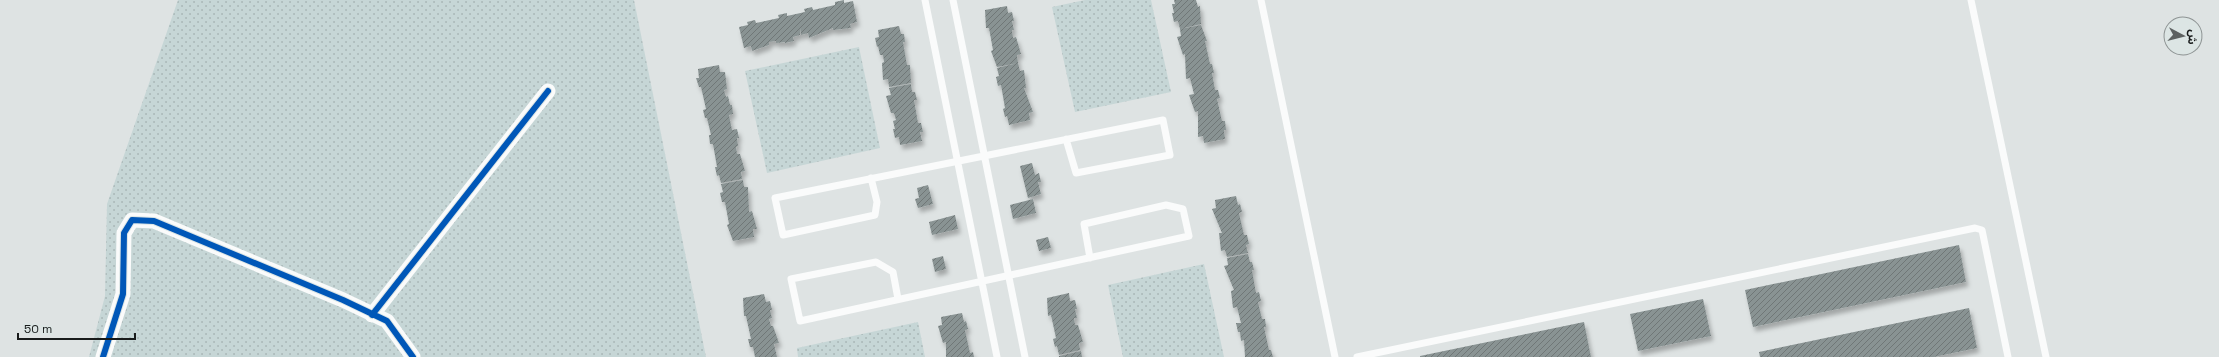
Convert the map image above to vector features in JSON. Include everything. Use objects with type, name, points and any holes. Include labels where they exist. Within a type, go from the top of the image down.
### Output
[{"type":"street","points":[[372,315],[548,91]]},
{"type":"street","points":[[102,357],[123,294],[124,233],[132,220],[154,221],[387,322],[413,357]]},
{"type":"lane","points":[[925,0],[997,357]]},
{"type":"lane","points":[[953,0],[1025,357]]},
{"type":"lane","points":[[1261,0],[1335,357]]},
{"type":"lane","points":[[1971,0],[2046,357]]},
{"type":"lane","points":[[872,178],[877,202],[875,215],[783,235],[774,198],[872,178],[957,161],[985,155],[1162,120],[1170,155],[1076,173],[1066,139]]},
{"type":"lane","points":[[898,299],[893,272],[876,262],[791,279],[800,321],[898,299],[1090,258],[1189,236],[1184,209],[1166,205],[1084,224],[1090,258]]},
{"type":"lane","points":[[1357,357],[1975,228],[1982,230],[2008,357]]},
{"type":"shaded area","points":[[178,0],[634,0],[706,357],[89,357],[105,296],[107,204]]},
{"type":"shaded area","points":[[1085,0],[1151,0],[1171,92],[1075,112],[1052,7]]},
{"type":"shaded area","points":[[859,47],[880,148],[767,173],[745,71]]},
{"type":"shaded area","points":[[1204,264],[1224,357],[1123,357],[1108,285]]},
{"type":"shaded area","points":[[918,322],[925,357],[798,357],[797,348]]},
{"type":"building","points":[[844,0],[844,3],[853,1],[857,22],[850,24],[851,28],[833,30],[833,28],[809,38],[808,33],[801,35],[800,28],[800,35],[793,37],[794,41],[785,43],[776,43],[776,41],[769,42],[769,45],[752,51],[751,46],[744,48],[739,27],[748,25],[747,22],[755,20],[756,23],[779,18],[778,15],[787,13],[787,16],[805,12],[804,9],[812,7],[813,10],[835,5],[835,2]]},
{"type":"building","points":[[1174,0],[1196,0],[1198,7],[1200,6],[1201,24],[1180,29],[1178,21],[1174,22],[1172,13],[1174,13],[1172,4],[1175,4]]},
{"type":"building","points":[[1007,6],[1008,13],[1012,12],[1014,21],[1012,21],[1014,30],[1012,30],[1013,38],[1016,37],[1021,54],[1017,55],[1018,63],[997,67],[991,51],[993,50],[989,28],[986,28],[985,10]]},
{"type":"building","points":[[1201,25],[1207,41],[1205,41],[1210,64],[1212,64],[1214,73],[1212,73],[1215,90],[1218,90],[1220,98],[1217,99],[1222,121],[1225,121],[1226,130],[1224,130],[1225,139],[1204,143],[1203,136],[1198,137],[1198,111],[1195,112],[1189,95],[1194,94],[1190,78],[1186,79],[1185,54],[1183,55],[1177,37],[1181,36],[1180,29]]},
{"type":"building","points":[[899,26],[901,34],[904,34],[905,42],[903,42],[907,65],[910,65],[911,83],[889,87],[888,79],[883,80],[883,55],[880,55],[875,38],[879,37],[878,30]]},
{"type":"building","points":[[1018,63],[1020,71],[1024,70],[1026,88],[1024,88],[1033,112],[1029,113],[1030,120],[1009,125],[1007,116],[1005,117],[1003,109],[1005,108],[1001,85],[998,86],[996,77],[999,76],[997,68]]},
{"type":"building","points":[[719,65],[720,72],[725,72],[727,89],[724,90],[726,97],[728,96],[730,105],[732,105],[733,114],[729,115],[732,130],[737,129],[739,138],[737,138],[737,154],[740,154],[745,171],[741,172],[742,179],[721,183],[719,175],[717,176],[715,167],[717,167],[713,144],[710,144],[709,135],[711,135],[707,118],[705,118],[703,110],[706,109],[701,87],[699,87],[696,78],[699,78],[698,69]]},
{"type":"building","points":[[911,84],[912,92],[915,92],[917,100],[914,100],[918,123],[921,123],[923,132],[920,132],[922,141],[900,145],[899,137],[895,138],[893,129],[895,129],[893,121],[896,120],[894,113],[891,113],[886,96],[891,95],[889,88]]},
{"type":"building","points":[[1032,163],[1035,175],[1039,173],[1041,182],[1038,182],[1041,194],[1028,198],[1020,166]]},
{"type":"building","points":[[743,180],[744,187],[748,187],[749,212],[752,211],[757,229],[753,229],[754,237],[733,241],[727,225],[729,224],[725,202],[722,202],[720,193],[723,192],[721,184]]},
{"type":"building","points":[[928,185],[933,204],[918,208],[915,199],[919,198],[917,188]]},
{"type":"building","points":[[1236,196],[1238,205],[1240,204],[1242,212],[1239,213],[1244,235],[1247,235],[1249,244],[1246,245],[1248,253],[1227,257],[1225,250],[1221,251],[1219,233],[1222,233],[1212,209],[1216,208],[1215,200]]},
{"type":"building","points":[[1033,199],[1036,213],[1013,219],[1010,205]]},
{"type":"building","points":[[955,215],[958,229],[932,235],[929,222]]},
{"type":"building","points":[[1048,237],[1051,248],[1039,251],[1036,240]]},
{"type":"building","points":[[1959,245],[1966,282],[1753,327],[1745,290]]},
{"type":"building","points":[[1248,254],[1254,270],[1252,270],[1256,293],[1259,292],[1261,301],[1258,302],[1262,319],[1265,319],[1266,327],[1264,327],[1269,350],[1271,350],[1273,357],[1245,357],[1244,340],[1241,341],[1240,332],[1238,332],[1236,323],[1241,323],[1237,307],[1233,308],[1231,291],[1234,290],[1224,266],[1228,265],[1227,258]]},
{"type":"building","points":[[943,256],[946,269],[935,272],[932,259]]},
{"type":"building","points":[[1069,293],[1070,301],[1075,300],[1077,318],[1074,318],[1075,325],[1078,325],[1083,342],[1079,343],[1080,350],[1059,355],[1057,346],[1055,347],[1053,339],[1056,338],[1051,315],[1048,316],[1047,298]]},
{"type":"building","points":[[764,294],[766,302],[770,301],[772,318],[769,319],[779,343],[774,344],[777,357],[755,357],[753,347],[750,347],[748,339],[751,339],[746,316],[744,316],[743,298]]},
{"type":"building","points":[[1703,299],[1711,336],[1638,351],[1630,314]]},
{"type":"building","points":[[1969,308],[1977,348],[1934,357],[1760,357],[1759,352]]},
{"type":"building","points":[[962,313],[964,322],[966,321],[968,329],[965,330],[970,353],[973,352],[974,357],[946,357],[946,342],[943,343],[938,326],[942,325],[941,317]]},
{"type":"building","points":[[1584,322],[1591,357],[1420,357],[1420,356]]},
{"type":"building","points":[[1081,351],[1082,357],[1059,357],[1059,356]]},
{"type":"cycle path","points":[[372,315],[548,91]]},
{"type":"cycle path","points":[[103,357],[123,294],[124,233],[132,220],[154,221],[343,300],[387,321],[413,357]]}]
